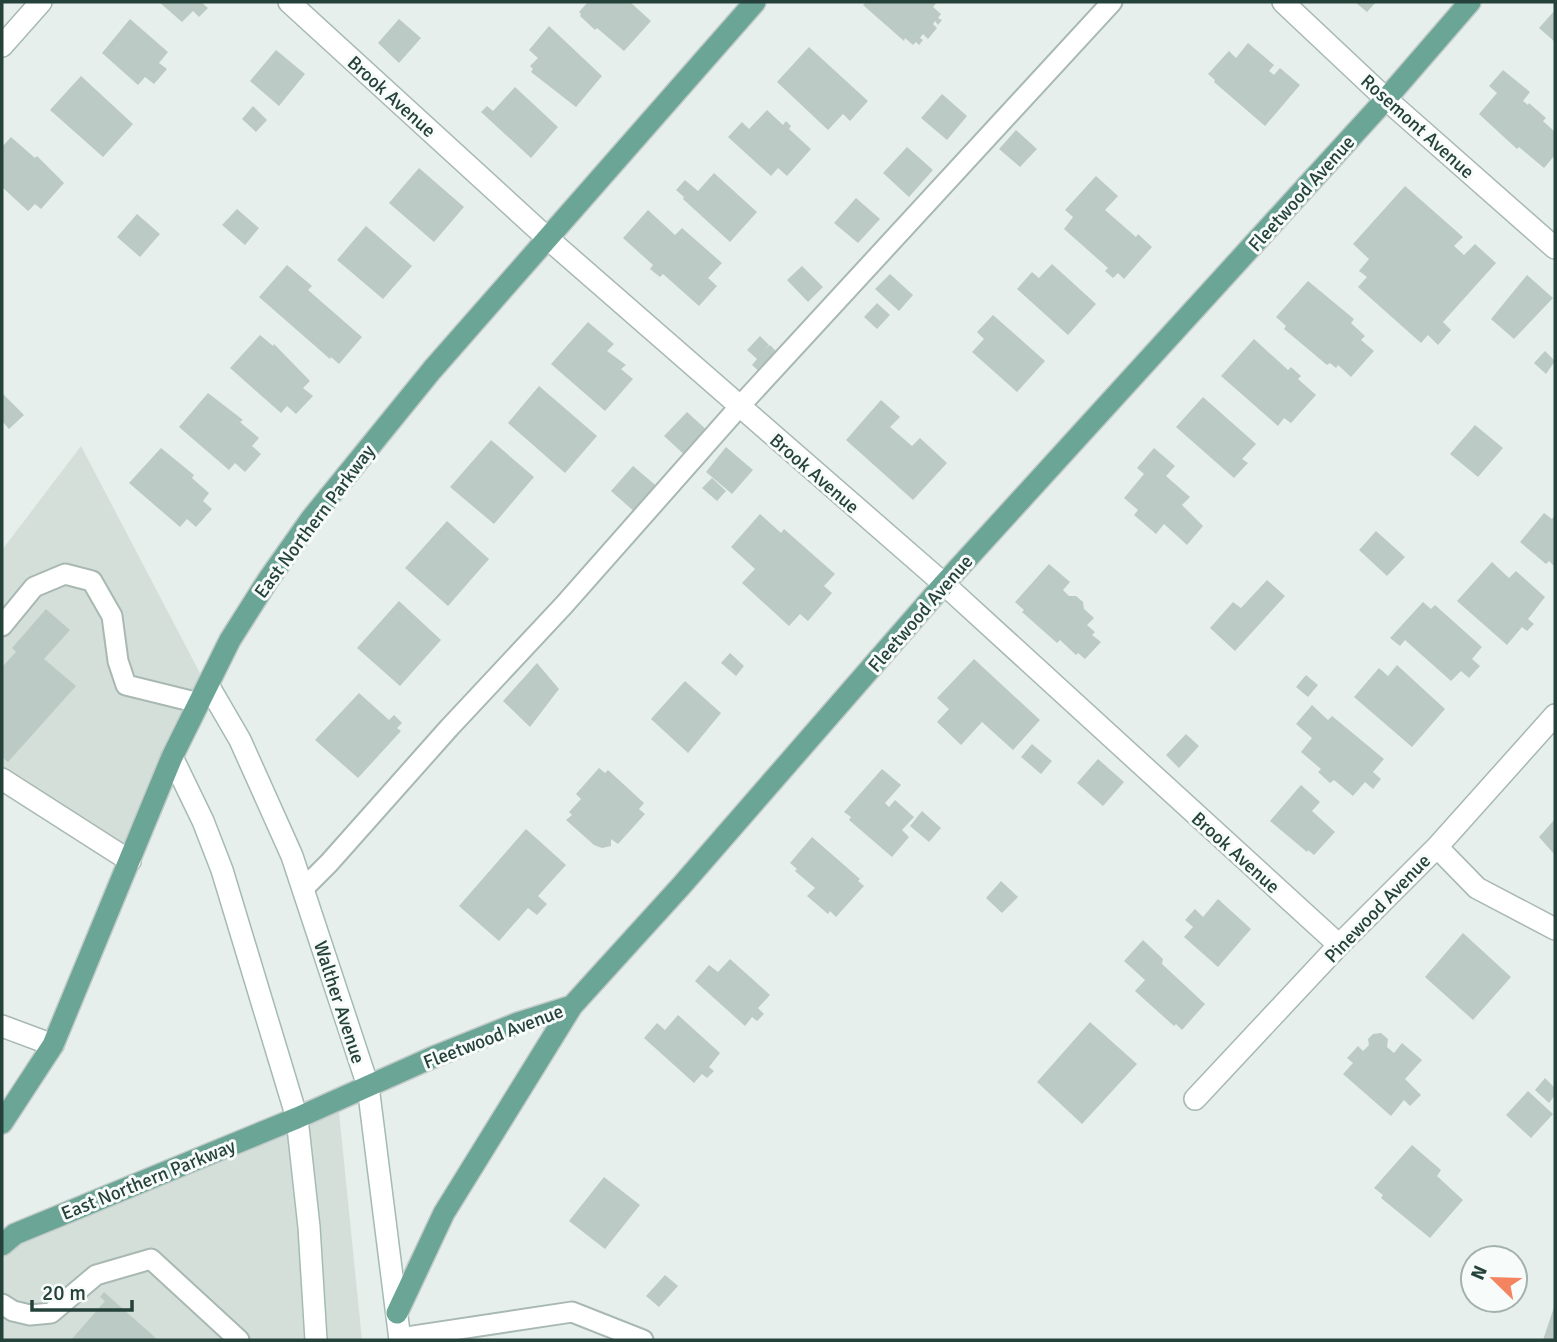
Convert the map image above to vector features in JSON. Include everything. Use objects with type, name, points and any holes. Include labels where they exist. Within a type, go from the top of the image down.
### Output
[{"type":"main road","name":"East Northern Parkway","points":[[2,1123],[53,1045],[172,757],[236,630],[311,519],[432,370],[755,2]]},
{"type":"main road","name":"Fleetwood Avenue","points":[[297,1118],[518,1023],[572,1006],[682,885],[944,584],[1386,99],[1470,2]]},
{"type":"main road","points":[[397,1314],[444,1213],[572,1006]]},
{"type":"main road","name":"East Northern Parkway","points":[[2,1245],[15,1234],[297,1118]]},
{"type":"street","points":[[2,46],[41,2]]},
{"type":"street","name":"Brook Avenue","points":[[289,2],[546,237],[944,584],[1339,946]]},
{"type":"street","name":"Rosemont Avenue","points":[[1283,2],[1386,99],[1555,248]]},
{"type":"street","name":"Walther Avenue","points":[[203,694],[240,740],[292,856],[369,1086],[400,1339]]},
{"type":"street","name":"Pinewood Avenue","points":[[1195,1099],[1339,946],[1437,847],[1555,715]]},
{"type":"street","points":[[172,757],[203,821],[222,870],[297,1118],[309,1227],[316,1340]]},
{"type":"street","points":[[2,779],[130,861]]},
{"type":"street","points":[[1437,847],[1477,888],[1555,929]]},
{"type":"street","points":[[2,1026],[53,1045]]},
{"type":"lane","points":[[303,889],[564,606],[739,407],[1112,2]]},
{"type":"lane","points":[[2,626],[34,586],[65,574],[92,581],[112,616],[118,661],[126,685],[203,694]]},
{"type":"lane","points":[[2,1304],[13,1311],[30,1315],[51,1313],[96,1275],[151,1259],[239,1340]]},
{"type":"lane","points":[[400,1339],[572,1312],[643,1340]]},
{"type":"shaded area","points":[[81,446],[213,698],[130,863],[2,781],[2,550]]},
{"type":"shaded area","points":[[338,1102],[362,1340],[2,1340],[2,1256],[35,1231]]},
{"type":"building","points":[[159,2],[201,2],[208,8],[199,17],[193,11],[182,22]]},
{"type":"building","points":[[588,2],[630,2],[651,21],[624,51],[580,16],[579,12]]},
{"type":"building","points":[[866,2],[937,2],[933,7],[941,14],[938,18],[942,20],[938,25],[935,21],[933,24],[937,28],[928,39],[923,34],[919,45],[916,42],[913,45],[905,38],[904,41],[863,5]]},
{"type":"building","points":[[1355,2],[1376,2],[1367,12]]},
{"type":"building","points":[[1555,10],[1555,42],[1539,28]]},
{"type":"building","points":[[130,19],[168,52],[159,63],[167,69],[154,84],[145,77],[138,85],[102,53]]},
{"type":"building","points":[[399,19],[421,38],[399,63],[378,43]]},
{"type":"building","points":[[549,26],[602,76],[576,107],[531,72],[533,69],[530,66],[538,58],[529,50]]},
{"type":"building","points":[[1248,43],[1274,65],[1269,71],[1274,75],[1280,68],[1300,85],[1265,126],[1208,74],[1229,51],[1236,58]]},
{"type":"building","points":[[809,47],[868,101],[850,121],[843,114],[828,130],[777,82]]},
{"type":"building","points":[[276,50],[305,74],[279,106],[250,81]]},
{"type":"building","points":[[1503,70],[1530,92],[1523,101],[1546,118],[1543,121],[1555,132],[1555,155],[1544,168],[1519,147],[1517,149],[1479,114],[1497,93],[1489,86]]},
{"type":"building","points":[[81,76],[133,124],[103,157],[50,110]]},
{"type":"building","points":[[515,87],[558,127],[531,158],[481,112],[487,106],[493,111]]},
{"type":"building","points":[[942,94],[967,116],[947,140],[921,118]]},
{"type":"building","points":[[253,106],[267,120],[256,132],[242,119]]},
{"type":"building","points":[[767,110],[783,125],[786,121],[791,126],[789,129],[811,149],[787,176],[778,168],[771,176],[728,137],[742,122],[749,129]]},
{"type":"building","points":[[1016,130],[1037,149],[1020,167],[999,149]]},
{"type":"building","points":[[11,137],[35,158],[37,156],[64,183],[41,209],[35,204],[28,211],[2,187],[2,147]]},
{"type":"building","points":[[907,147],[933,170],[909,197],[883,173]]},
{"type":"building","points":[[419,168],[464,207],[434,242],[389,203]]},
{"type":"building","points":[[714,173],[757,212],[730,242],[676,190],[685,180],[698,191]]},
{"type":"building","points":[[1096,176],[1118,196],[1105,210],[1152,247],[1124,279],[1118,273],[1113,278],[1105,271],[1108,268],[1064,229],[1073,217],[1065,210]]},
{"type":"building","points":[[1405,186],[1463,237],[1454,246],[1464,255],[1475,244],[1496,263],[1443,322],[1451,330],[1438,345],[1428,335],[1421,343],[1358,287],[1367,277],[1359,271],[1369,259],[1353,244]]},
{"type":"building","points":[[856,198],[880,219],[858,243],[834,223]]},
{"type":"building","points":[[237,209],[259,228],[245,245],[222,225]]},
{"type":"building","points":[[648,210],[675,235],[682,228],[722,263],[708,278],[717,286],[699,306],[663,274],[660,277],[650,269],[653,265],[623,238]]},
{"type":"building","points":[[137,214],[160,234],[140,257],[117,237]]},
{"type":"building","points":[[366,226],[412,266],[383,299],[337,260]]},
{"type":"building","points":[[1052,264],[1096,304],[1068,335],[1017,289],[1032,272],[1039,278]]},
{"type":"building","points":[[287,265],[312,286],[308,290],[362,337],[339,364],[259,297]]},
{"type":"building","points":[[802,266],[823,287],[808,302],[787,280]]},
{"type":"building","points":[[890,274],[913,295],[899,311],[875,289]]},
{"type":"building","points":[[1527,275],[1553,298],[1514,339],[1491,319]]},
{"type":"building","points":[[1308,281],[1354,319],[1351,323],[1365,336],[1361,340],[1374,351],[1351,377],[1338,365],[1336,368],[1330,363],[1327,365],[1284,329],[1286,326],[1276,317]]},
{"type":"building","points":[[877,303],[890,315],[877,329],[864,317]]},
{"type":"building","points":[[993,315],[1045,361],[1017,392],[972,352],[984,339],[977,332]]},
{"type":"building","points":[[588,322],[614,344],[607,351],[626,365],[621,369],[633,379],[605,411],[551,364]]},
{"type":"building","points":[[260,335],[273,346],[274,344],[310,381],[303,388],[313,396],[296,414],[287,406],[281,413],[230,368]]},
{"type":"building","points":[[760,336],[769,345],[764,350],[770,345],[782,357],[764,376],[752,365],[757,359],[747,350]]},
{"type":"building","points":[[1254,339],[1288,370],[1291,367],[1301,376],[1298,379],[1316,395],[1291,423],[1284,418],[1278,426],[1221,376]]},
{"type":"building","points":[[1545,351],[1555,361],[1546,374],[1534,363]]},
{"type":"building","points":[[539,386],[597,436],[565,473],[508,423]]},
{"type":"building","points":[[2,393],[24,415],[9,429],[2,421]]},
{"type":"building","points":[[208,393],[243,420],[240,422],[259,438],[252,446],[261,454],[245,472],[235,463],[229,470],[179,427]]},
{"type":"building","points":[[1203,397],[1256,444],[1242,459],[1248,463],[1234,478],[1176,427]]},
{"type":"building","points":[[881,400],[900,417],[890,427],[912,446],[920,438],[947,463],[913,500],[846,440]]},
{"type":"building","points":[[687,412],[710,433],[688,458],[664,436]]},
{"type":"building","points":[[1475,425],[1503,448],[1478,477],[1450,454]]},
{"type":"building","points":[[491,440],[534,477],[494,524],[450,487]]},
{"type":"building","points":[[726,447],[753,470],[732,494],[706,472]]},
{"type":"building","points":[[161,448],[194,475],[192,478],[209,493],[203,501],[212,509],[196,527],[187,519],[180,527],[129,483]]},
{"type":"building","points":[[1154,448],[1175,466],[1166,476],[1190,497],[1182,505],[1203,526],[1187,545],[1164,524],[1156,534],[1134,515],[1138,510],[1124,498],[1144,474],[1137,468]]},
{"type":"building","points":[[633,466],[660,489],[637,514],[611,491]]},
{"type":"building","points":[[712,478],[726,491],[717,501],[702,488]]},
{"type":"building","points":[[1544,513],[1552,519],[1555,515],[1555,567],[1549,561],[1546,564],[1520,542]]},
{"type":"building","points":[[760,514],[781,533],[784,529],[835,574],[824,586],[832,593],[808,621],[800,614],[789,626],[742,583],[755,569],[731,547]]},
{"type":"building","points":[[447,521],[489,559],[448,606],[405,568]]},
{"type":"building","points":[[1376,531],[1405,557],[1387,576],[1359,550]]},
{"type":"building","points":[[1492,562],[1509,578],[1516,571],[1545,597],[1528,619],[1534,624],[1527,631],[1522,627],[1507,645],[1457,601]]},
{"type":"building","points":[[1049,564],[1070,582],[1063,590],[1083,602],[1084,609],[1094,618],[1087,625],[1095,632],[1092,635],[1101,642],[1085,659],[1078,653],[1076,655],[1060,640],[1057,643],[1022,612],[1024,610],[1015,602]]},
{"type":"building","points":[[1267,580],[1285,596],[1235,651],[1210,628],[1233,602],[1241,608]]},
{"type":"building","points":[[399,601],[441,640],[400,686],[357,648]]},
{"type":"building","points":[[1423,602],[1431,609],[1435,605],[1482,647],[1472,659],[1480,666],[1469,678],[1461,671],[1451,681],[1405,640],[1400,646],[1390,638]]},
{"type":"building","points":[[46,609],[70,630],[44,659],[76,686],[8,762],[2,757],[2,667],[16,652],[12,648]]},
{"type":"building","points":[[730,653],[744,666],[736,676],[721,663]]},
{"type":"building","points":[[974,659],[1040,720],[1013,750],[982,722],[961,745],[937,722],[949,709],[937,698]]},
{"type":"building","points":[[537,663],[559,689],[530,727],[503,701]]},
{"type":"building","points":[[1397,665],[1445,709],[1412,747],[1354,697],[1379,668],[1388,676]]},
{"type":"building","points":[[1306,675],[1318,685],[1308,697],[1296,687]]},
{"type":"building","points":[[685,681],[721,713],[688,753],[651,719]]},
{"type":"building","points":[[359,693],[389,720],[394,715],[402,723],[397,728],[401,731],[358,778],[315,740]]},
{"type":"building","points":[[1312,705],[1328,720],[1332,716],[1384,759],[1373,772],[1381,779],[1373,789],[1365,782],[1353,796],[1334,780],[1330,783],[1318,772],[1321,769],[1301,752],[1312,738],[1296,724]]},
{"type":"building","points":[[1186,734],[1199,746],[1179,768],[1166,755]]},
{"type":"building","points":[[1032,744],[1052,761],[1041,774],[1021,757]]},
{"type":"building","points":[[1098,759],[1124,782],[1103,806],[1077,783]]},
{"type":"building","points":[[599,768],[605,773],[608,770],[644,803],[639,809],[645,814],[618,844],[611,839],[611,846],[602,848],[594,845],[566,820],[572,815],[569,812],[581,799],[576,794]]},
{"type":"building","points":[[882,769],[901,785],[885,803],[889,807],[895,800],[914,817],[902,830],[909,837],[892,857],[849,820],[851,817],[844,812]]},
{"type":"building","points":[[1301,785],[1320,802],[1312,811],[1335,832],[1314,855],[1270,821]]},
{"type":"building","points":[[922,811],[941,828],[929,842],[910,826]]},
{"type":"building","points":[[1555,819],[1555,855],[1539,837]]},
{"type":"building","points":[[526,829],[566,865],[538,896],[547,904],[537,915],[528,908],[499,941],[459,906]]},
{"type":"building","points":[[812,837],[860,879],[858,881],[864,886],[836,917],[830,911],[828,914],[807,896],[815,888],[795,871],[797,869],[790,863]]},
{"type":"building","points":[[1001,881],[1018,897],[1002,913],[986,898]]},
{"type":"building","points":[[1218,899],[1251,929],[1218,967],[1184,937],[1193,927],[1185,920],[1195,909],[1203,917]]},
{"type":"building","points":[[1463,933],[1511,977],[1473,1020],[1425,977]]},
{"type":"building","points":[[1143,940],[1163,959],[1162,964],[1205,1004],[1182,1030],[1135,991],[1145,980],[1124,961]]},
{"type":"building","points":[[730,959],[770,995],[758,1008],[764,1014],[757,1021],[752,1017],[745,1026],[695,981],[709,965],[718,972]]},
{"type":"building","points":[[678,1015],[720,1053],[709,1067],[714,1071],[707,1078],[702,1074],[694,1083],[644,1038],[657,1023],[665,1030]]},
{"type":"building","points":[[1090,1022],[1137,1064],[1082,1124],[1037,1082]]},
{"type":"building","points":[[1381,1033],[1388,1039],[1387,1047],[1394,1053],[1402,1043],[1422,1060],[1405,1079],[1421,1095],[1410,1106],[1404,1100],[1391,1116],[1343,1074],[1353,1063],[1347,1058],[1358,1046],[1363,1051],[1369,1045],[1368,1039],[1373,1034]]},
{"type":"building","points":[[1545,1078],[1555,1088],[1555,1095],[1549,1103],[1535,1090]]},
{"type":"building","points":[[1528,1091],[1553,1114],[1531,1138],[1506,1115]]},
{"type":"building","points":[[1412,1145],[1441,1170],[1437,1176],[1463,1200],[1430,1238],[1381,1198],[1383,1195],[1374,1188]]},
{"type":"building","points":[[604,1177],[640,1205],[605,1249],[569,1221]]},
{"type":"building","points":[[665,1275],[678,1286],[659,1307],[646,1296]]},
{"type":"building","points":[[104,1292],[158,1340],[71,1340],[105,1301],[100,1297]]},
{"type":"building","points":[[1555,1304],[1555,1340],[1543,1340]]}]
